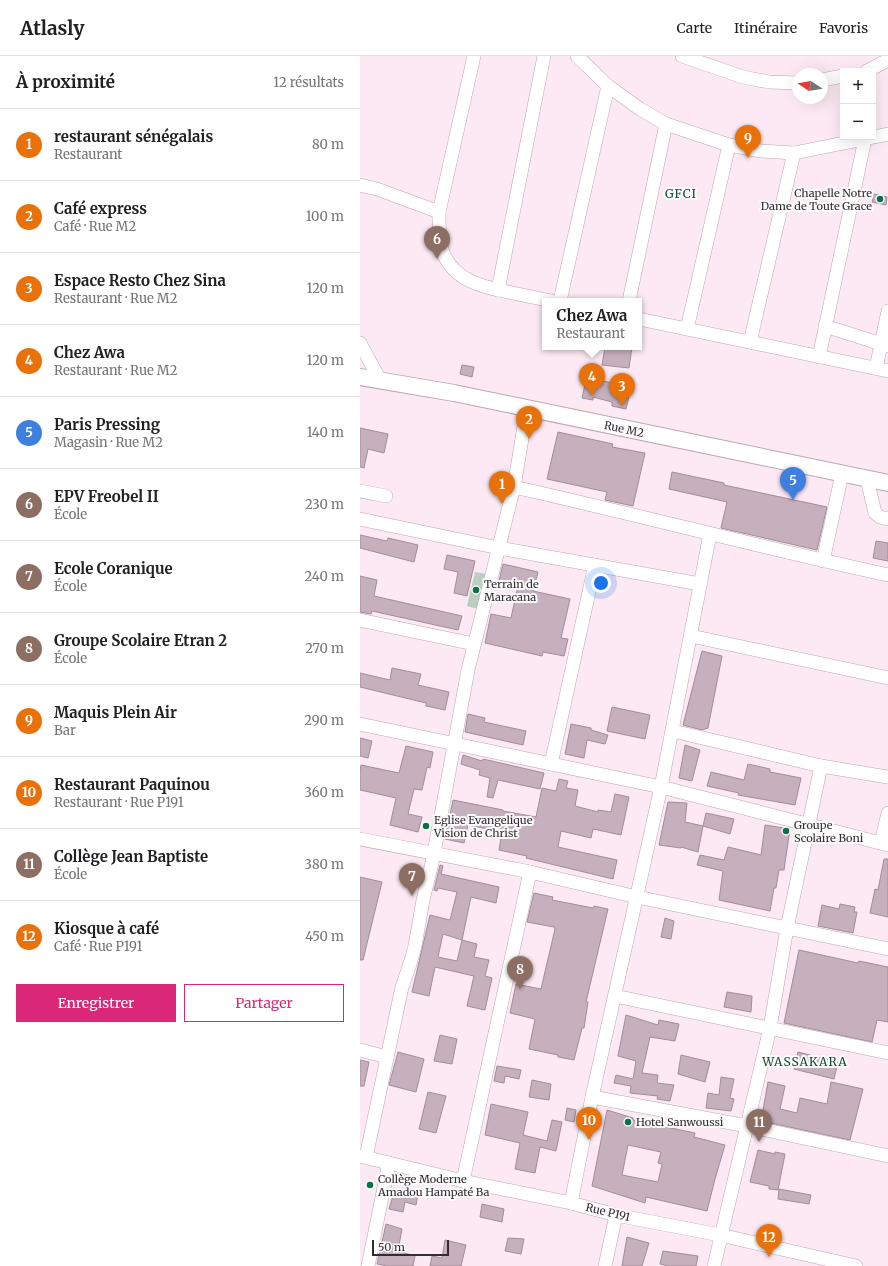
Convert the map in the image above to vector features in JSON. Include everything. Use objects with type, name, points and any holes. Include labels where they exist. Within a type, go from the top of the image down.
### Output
[{"type":"main road","name":"Rue M2","points":[[360,377],[454,393],[888,483]]},
{"type":"street","points":[[474,56],[439,212],[439,231],[444,254],[451,266],[471,282],[486,288],[542,299]]},
{"type":"street","points":[[498,290],[544,56]]},
{"type":"street","points":[[577,56],[608,86],[640,109],[666,124],[729,145],[761,151],[794,153],[860,140]]},
{"type":"street","points":[[682,56],[743,77],[769,82],[792,83]]},
{"type":"street","points":[[873,68],[888,60]]},
{"type":"street","points":[[828,79],[840,77]]},
{"type":"street","points":[[561,298],[608,86]]},
{"type":"street","points":[[630,298],[666,124]]},
{"type":"street","points":[[876,137],[888,134]]},
{"type":"street","points":[[819,357],[865,140]]},
{"type":"street","points":[[688,329],[729,145]]},
{"type":"street","points":[[750,342],[794,153]]},
{"type":"street","points":[[360,184],[439,212]]},
{"type":"street","points":[[642,320],[882,370],[888,311]]},
{"type":"street","points":[[825,326],[885,344]]},
{"type":"street","points":[[360,343],[380,380]]},
{"type":"street","points":[[363,1157],[402,987],[415,946],[468,670],[514,487],[527,408]]},
{"type":"street","points":[[823,561],[842,474]]},
{"type":"street","points":[[867,479],[875,513],[880,517],[888,519]]},
{"type":"street","points":[[514,487],[607,508],[823,561],[888,575]]},
{"type":"street","points":[[360,491],[386,496]]},
{"type":"street","points":[[360,519],[498,548],[700,584]]},
{"type":"street","points":[[571,1203],[592,1097],[673,731],[710,534]]},
{"type":"street","points":[[551,764],[595,565]]},
{"type":"street","points":[[360,620],[474,644]]},
{"type":"street","points":[[691,636],[888,678]]},
{"type":"street","points":[[360,724],[454,745],[661,787],[885,844],[888,813]]},
{"type":"street","points":[[673,731],[821,766],[888,777]]},
{"type":"street","points":[[714,1266],[720,1235],[770,1028],[787,928],[821,766]]},
{"type":"street","points":[[360,839],[530,872],[637,897],[888,949]]},
{"type":"street","points":[[463,1181],[530,872]]},
{"type":"street","points":[[615,996],[888,1053]]},
{"type":"street","points":[[360,1050],[386,1056]]},
{"type":"street","points":[[592,1097],[747,1126],[888,1156]]},
{"type":"street","name":"Rue P191","points":[[363,1157],[463,1181],[571,1203],[616,1215],[720,1235],[820,1262],[856,1266]]},
{"type":"street","points":[[368,1266],[389,1163]]},
{"type":"street","points":[[605,1266],[616,1215]]},
{"type":"green space","name":"Terrain de Maracana","points":[[475,572],[486,574],[478,609],[467,606]]},
{"type":"building","points":[[874,194],[887,197],[886,205],[872,202]]},
{"type":"building","points":[[604,350],[632,350],[629,368],[602,365]]},
{"type":"building","points":[[462,365],[474,367],[472,377],[460,374]]},
{"type":"building","points":[[586,380],[599,383],[600,380],[631,388],[626,409],[612,406],[612,402],[593,397],[593,400],[582,398]]},
{"type":"building","points":[[360,428],[388,434],[384,453],[368,449],[364,468],[360,467]]},
{"type":"building","points":[[558,432],[613,444],[612,447],[645,453],[633,506],[605,500],[607,492],[547,479]]},
{"type":"building","points":[[672,472],[724,483],[724,485],[827,507],[817,550],[721,528],[727,502],[669,489]]},
{"type":"building","points":[[360,535],[387,541],[388,538],[418,545],[414,562],[360,548]]},
{"type":"building","points":[[876,541],[888,543],[888,561],[873,558]]},
{"type":"building","points":[[447,555],[475,561],[467,596],[454,593],[458,572],[444,569]]},
{"type":"building","points":[[503,564],[538,572],[533,591],[570,599],[561,638],[568,639],[564,656],[543,652],[542,656],[485,643],[491,614],[511,618],[518,586],[499,581]]},
{"type":"building","points":[[360,576],[377,580],[374,596],[462,616],[458,630],[372,611],[371,614],[360,612]]},
{"type":"building","points":[[702,651],[722,656],[708,728],[702,730],[683,725]]},
{"type":"building","points":[[392,668],[421,674],[418,685],[449,692],[445,710],[426,706],[426,703],[360,687],[360,673],[390,680]]},
{"type":"building","points":[[612,707],[650,715],[645,739],[607,731]]},
{"type":"building","points":[[468,714],[485,718],[484,722],[526,731],[523,745],[465,732]]},
{"type":"building","points":[[571,724],[591,728],[591,730],[608,735],[605,744],[587,740],[584,758],[565,754]]},
{"type":"building","points":[[360,738],[372,741],[368,758],[360,756]]},
{"type":"building","points":[[685,745],[700,750],[692,781],[679,778]]},
{"type":"building","points":[[406,746],[433,752],[430,768],[427,767],[422,790],[414,789],[408,814],[422,817],[418,832],[390,825],[396,798],[360,790],[361,765],[399,773]]},
{"type":"building","points":[[463,755],[482,761],[483,759],[544,773],[540,789],[498,780],[493,798],[487,797],[490,778],[479,775],[480,770],[461,764]]},
{"type":"building","points":[[748,764],[770,769],[770,772],[801,778],[795,805],[738,795],[739,793],[707,786],[711,772],[744,780]]},
{"type":"building","points":[[559,779],[568,781],[566,788],[578,790],[575,806],[598,812],[598,810],[611,812],[615,794],[629,797],[621,835],[593,829],[591,838],[561,831],[558,847],[617,860],[613,879],[499,850],[502,832],[468,825],[464,843],[445,839],[453,800],[536,817],[542,788],[556,791]]},
{"type":"building","points":[[668,802],[687,803],[685,822],[703,826],[698,852],[681,847],[659,845]]},
{"type":"building","points":[[706,813],[734,819],[730,834],[703,826]]},
{"type":"building","points":[[765,825],[790,829],[784,870],[779,870],[770,911],[719,900],[723,871],[697,865],[700,855],[724,860],[728,847],[761,855]]},
{"type":"building","points":[[884,859],[888,859],[888,917],[870,913],[875,889],[878,890]]},
{"type":"building","points":[[440,865],[443,866],[441,874],[499,887],[496,903],[471,897],[462,940],[477,944],[474,957],[489,960],[485,976],[492,978],[485,1010],[467,1006],[474,976],[435,967],[429,996],[412,992],[430,915],[450,920],[457,892],[438,888],[437,891],[434,890]],"holes":[[[443,934],[462,940],[457,961],[438,957]]]},
{"type":"building","points":[[360,877],[382,882],[363,960],[360,960]]},
{"type":"building","points":[[534,893],[553,897],[552,900],[593,908],[594,906],[608,909],[586,1002],[588,1002],[584,1028],[582,1028],[574,1060],[529,1049],[535,1019],[510,1013],[516,984],[541,989],[555,929],[554,927],[527,922]]},
{"type":"building","points":[[840,904],[855,907],[854,912],[857,912],[853,933],[818,926],[822,905],[839,909]]},
{"type":"building","points":[[665,918],[674,921],[671,939],[661,937]]},
{"type":"building","points":[[799,950],[858,963],[859,961],[888,967],[888,1022],[877,1020],[872,1042],[784,1023]]},
{"type":"building","points":[[727,992],[752,996],[751,1012],[724,1007]]},
{"type":"building","points":[[626,1015],[658,1025],[659,1020],[679,1024],[675,1041],[650,1037],[642,1073],[658,1075],[657,1083],[674,1085],[670,1101],[657,1099],[658,1096],[630,1093],[631,1086],[614,1083],[616,1075],[633,1079],[636,1061],[618,1056]]},
{"type":"building","points":[[440,1035],[457,1039],[452,1064],[434,1061]]},
{"type":"building","points":[[398,1052],[424,1059],[416,1092],[389,1085]]},
{"type":"building","points":[[798,1052],[838,1062],[834,1079],[794,1069]]},
{"type":"building","points":[[681,1055],[710,1062],[705,1082],[678,1074]]},
{"type":"building","points":[[360,1060],[369,1062],[364,1086],[360,1086]]},
{"type":"building","points":[[497,1066],[521,1070],[519,1079],[505,1076],[504,1083],[494,1081]]},
{"type":"building","points":[[721,1077],[734,1079],[730,1098],[734,1099],[731,1111],[706,1108],[708,1093],[719,1095]]},
{"type":"building","points":[[532,1080],[551,1084],[549,1100],[529,1097]]},
{"type":"building","points":[[768,1082],[785,1086],[780,1109],[797,1113],[800,1098],[827,1104],[831,1082],[863,1089],[850,1140],[761,1121]]},
{"type":"building","points":[[428,1092],[446,1096],[436,1133],[419,1129]]},
{"type":"building","points":[[491,1104],[528,1112],[523,1135],[547,1141],[552,1120],[562,1122],[556,1151],[540,1147],[535,1173],[515,1169],[520,1143],[485,1135]]},
{"type":"building","points":[[567,1108],[576,1110],[574,1122],[565,1120]]},
{"type":"building","points":[[607,1110],[633,1118],[633,1120],[695,1133],[694,1137],[725,1145],[707,1211],[646,1197],[645,1203],[592,1186]],"holes":[[[628,1145],[661,1152],[658,1163],[662,1164],[658,1182],[622,1175]]]},
{"type":"building","points":[[758,1150],[775,1154],[775,1152],[785,1154],[778,1190],[769,1189],[769,1186],[750,1182]]},
{"type":"building","points":[[395,1189],[418,1194],[416,1205],[405,1202],[403,1212],[389,1209]]},
{"type":"building","points":[[779,1189],[811,1195],[809,1204],[778,1199]]},
{"type":"building","points":[[482,1204],[504,1209],[502,1222],[480,1217]]},
{"type":"building","points":[[386,1224],[402,1229],[398,1251],[415,1256],[413,1266],[387,1266],[377,1264]]},
{"type":"building","points":[[627,1237],[649,1243],[642,1266],[622,1266]]},
{"type":"building","points":[[508,1238],[524,1239],[521,1254],[505,1251]]},
{"type":"building","points":[[445,1240],[466,1245],[461,1266],[430,1266],[432,1256],[442,1258]]},
{"type":"building","points":[[663,1251],[698,1256],[696,1266],[668,1266],[660,1264]]},
{"type":"place","name":"Maquis Plein Air","points":[[748,158]]},
{"type":"place","name":"Chapelle Notre Dame de Toute Grace","points":[[880,199]]},
{"type":"place","name":"EPV Freobel II","points":[[437,259]]},
{"type":"place","name":"Chez Awa","points":[[592,396]]},
{"type":"place","name":"Espace Resto Chez Sina","points":[[622,406]]},
{"type":"place","name":"Café express","points":[[529,439]]},
{"type":"place","name":"Paris Pressing","points":[[793,500]]},
{"type":"place","name":"restaurant sénégalais","points":[[502,504]]},
{"type":"place","name":"Terrain de Maracana","points":[[476,590]]},
{"type":"place","name":"Eglise Evangelique Vision de Christ","points":[[426,826]]},
{"type":"place","name":"Groupe Scolaire Boni","points":[[786,831]]},
{"type":"place","name":"Ecole Coranique","points":[[412,896]]},
{"type":"place","name":"Groupe Scolaire Etran 2","points":[[520,989]]},
{"type":"place","name":"Hotel Sanwoussi","points":[[628,1122]]},
{"type":"place","name":"Restaurant Paquinou","points":[[589,1140]]},
{"type":"place","name":"Collège Jean Baptiste","points":[[759,1142]]},
{"type":"place","name":"Collège Moderne Amadou Hampaté Ba","points":[[370,1185]]},
{"type":"place","name":"Kiosque à café","points":[[769,1257]]},
{"type":"district","name":"GFCI","points":[[681,194]]},
{"type":"district","name":"WASSAKARA","points":[[805,1062]]}]
